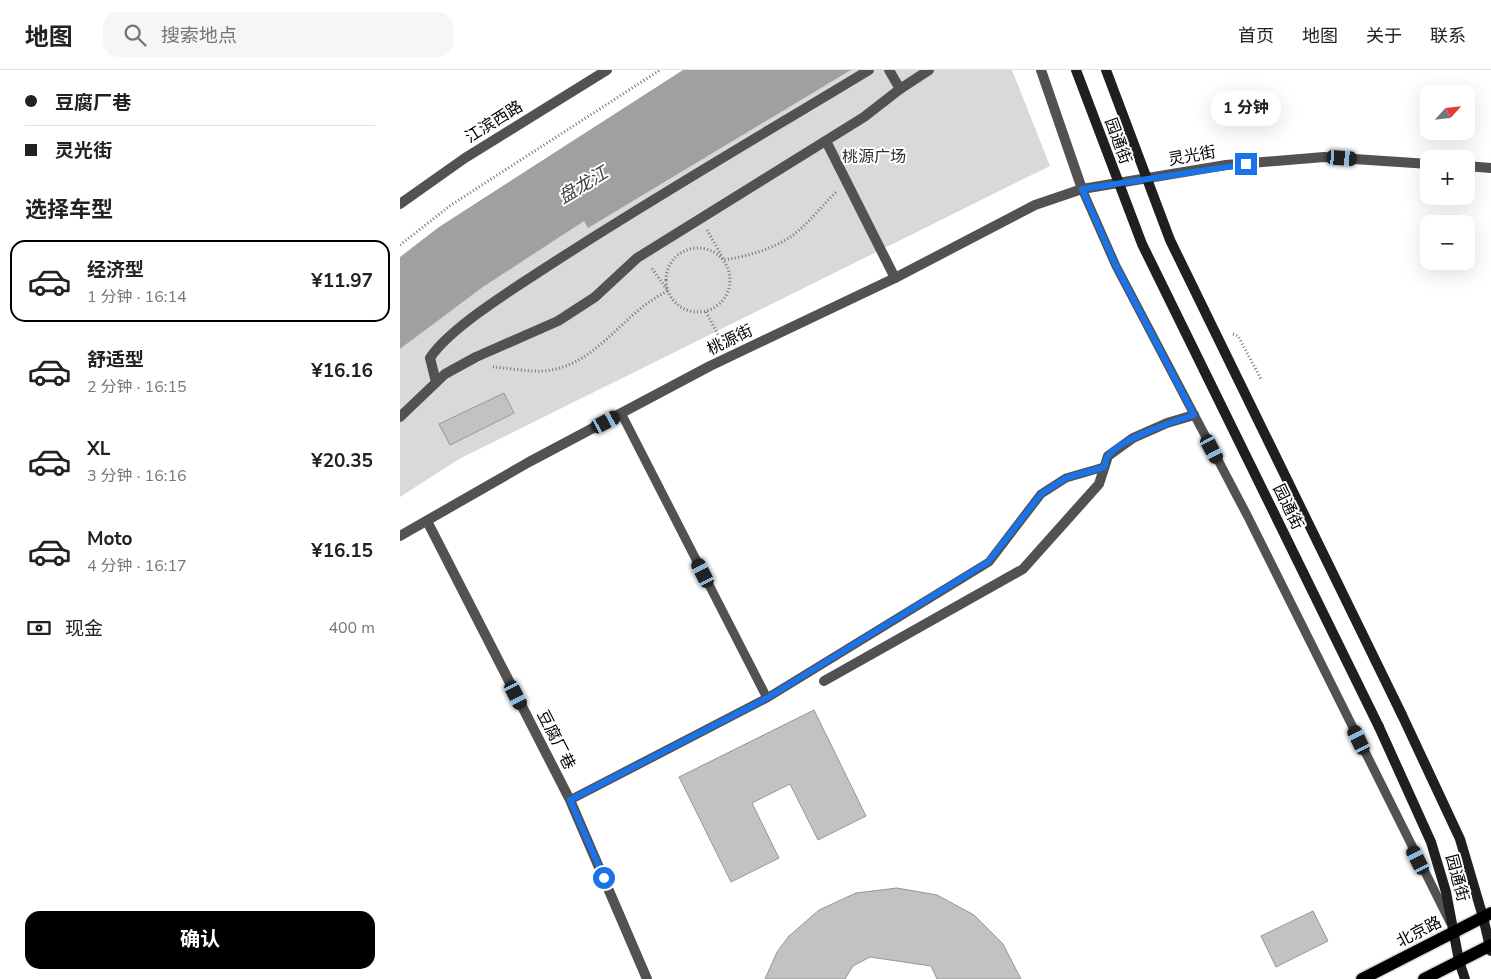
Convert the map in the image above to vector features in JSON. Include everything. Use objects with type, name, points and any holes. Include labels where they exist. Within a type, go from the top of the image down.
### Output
[{"type":"main road","name":"园通街","points":[[1076,70],[1142,244],[1379,726],[1431,842],[1455,932],[1459,962],[1465,979]]},
{"type":"main road","name":"园通街","points":[[1106,70],[1170,240],[1402,715],[1460,839],[1487,915],[1490,947]]},
{"type":"main road","name":"北京路","points":[[1362,979],[1487,915]]},
{"type":"main road","points":[[1424,979],[1490,947]]},
{"type":"street","name":"江滨西路","points":[[400,204],[465,158],[606,70]]},
{"type":"street","points":[[436,382],[430,358],[438,345],[511,290],[589,240],[869,70]]},
{"type":"street","points":[[889,70],[900,89]]},
{"type":"street","points":[[400,417],[445,374],[476,357],[558,321],[595,297],[643,254],[864,117],[900,89],[929,70]]},
{"type":"street","points":[[1041,70],[1082,189]]},
{"type":"street","points":[[826,141],[895,278]]},
{"type":"street","name":"灵光街","points":[[1082,189],[1226,166],[1324,157],[1420,163]]},
{"type":"street","points":[[1475,167],[1491,168]]},
{"type":"street","name":"桃源街","points":[[400,536],[529,462],[730,357],[895,278],[1035,205],[1082,189]]},
{"type":"street","points":[[824,681],[1024,569],[1099,484],[1108,456],[1133,438],[1194,415]]},
{"type":"street","name":"豆腐厂巷","points":[[427,521],[570,800],[647,979]]},
{"type":"lane","points":[[1082,189],[1116,266],[1248,517],[1455,932]]},
{"type":"lane","points":[[621,413],[767,698]]},
{"type":"lane","points":[[570,800],[767,698],[988,562],[1041,494],[1066,478],[1104,467]]},
{"type":"path","points":[[400,245],[451,205],[660,70]]},
{"type":"path","points":[[724,260],[777,244],[797,232],[846,181]]},
{"type":"path","points":[[643,254],[674,301],[683,308],[693,312],[706,312],[723,300],[729,290],[730,279],[724,260],[701,219]]},
{"type":"path","points":[[668,292],[666,281],[668,270],[673,260],[681,252],[692,248],[703,248],[724,260]]},
{"type":"path","points":[[489,367],[543,371],[568,365],[590,354],[645,304],[668,292]]},
{"type":"path","points":[[706,312],[730,357]]},
{"type":"path","points":[[1238,336],[1261,379]]},
{"type":"green space","name":"桃源广场","points":[[851,70],[1012,70],[1050,166],[459,459],[400,497],[400,349],[483,287],[584,220],[589,227]]},
{"type":"water","name":"盘龙江","points":[[683,70],[851,70],[588,228],[584,221],[483,287],[400,349],[400,257],[439,227]]},
{"type":"building","points":[[504,393],[514,413],[450,445],[439,424]]},
{"type":"building","points":[[814,710],[866,816],[818,840],[790,784],[752,803],[779,858],[731,882],[679,777]]},
{"type":"building","points":[[897,888],[937,895],[974,915],[1003,944],[1021,979],[937,979],[931,966],[870,957],[853,966],[845,979],[765,979],[777,952],[789,936],[819,910],[856,893]]},
{"type":"building","points":[[1313,911],[1328,941],[1276,967],[1261,936]]},
{"type":"route","points":[[604,878],[570,800],[767,698],[988,562],[1041,494],[1066,478],[1104,467],[1108,456],[1133,438],[1194,415],[1116,266],[1082,189],[1246,164]]}]
